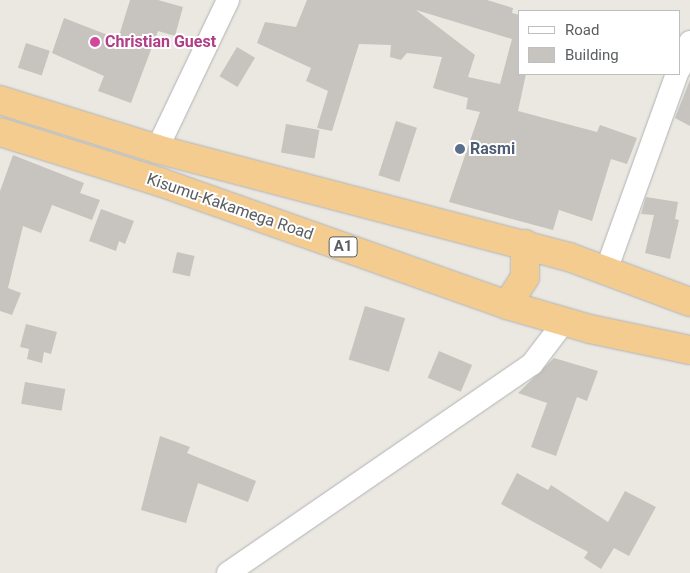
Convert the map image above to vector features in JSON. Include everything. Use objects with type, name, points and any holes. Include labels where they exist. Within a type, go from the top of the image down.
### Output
[{"type":"highway","name":"Kisumu-Kakamega Road","points":[[0,100],[157,149],[525,244],[606,268],[690,302]]},
{"type":"highway","name":"Kisumu-Kakamega Road","points":[[0,132],[160,182],[507,304],[564,322],[690,350]]},
{"type":"highway","points":[[507,304],[525,277],[525,244]]},
{"type":"street","points":[[157,149],[228,0]]},
{"type":"street","points":[[680,67],[690,42]]},
{"type":"street","points":[[606,268],[677,75]]},
{"type":"street","points":[[228,573],[532,364],[564,322]]},
{"type":"building","points":[[130,0],[158,0],[183,7],[175,36],[158,31],[131,103],[98,91],[104,76],[52,53],[64,18],[118,39]]},
{"type":"building","points":[[307,0],[487,0],[513,8],[512,13],[518,15],[518,75],[526,75],[518,111],[597,132],[600,125],[637,138],[627,164],[611,159],[592,221],[559,210],[553,230],[449,202],[480,112],[466,109],[468,98],[433,88],[442,57],[407,53],[401,60],[390,57],[391,45],[359,44],[332,131],[317,128],[328,91],[306,81],[311,68],[257,43],[265,22],[296,27]],"holes":[[[416,10],[512,39],[500,84],[468,77],[475,55]]]},
{"type":"building","points":[[26,43],[50,51],[42,75],[18,68]]},
{"type":"building","points":[[237,47],[255,58],[237,87],[219,76]]},
{"type":"building","points":[[690,80],[690,126],[675,118]]},
{"type":"building","points":[[396,121],[417,128],[399,182],[378,175]]},
{"type":"building","points":[[286,124],[319,130],[314,158],[281,153]]},
{"type":"building","points":[[13,155],[84,183],[80,193],[100,200],[92,220],[52,205],[41,233],[23,226],[8,288],[21,293],[12,315],[0,311],[0,191]]},
{"type":"building","points":[[646,197],[678,202],[675,219],[679,220],[670,259],[645,253],[654,215],[641,214]]},
{"type":"building","points":[[101,209],[134,221],[125,244],[119,241],[116,251],[89,241]]},
{"type":"building","points":[[177,252],[195,256],[190,277],[172,272]]},
{"type":"building","points":[[365,306],[405,318],[389,372],[349,360]]},
{"type":"building","points":[[26,324],[57,332],[51,354],[44,352],[42,363],[27,359],[29,349],[20,347]]},
{"type":"building","points":[[439,351],[472,365],[461,392],[428,378]]},
{"type":"building","points":[[554,358],[598,371],[587,401],[577,397],[556,456],[531,447],[547,403],[518,393]]},
{"type":"building","points":[[25,382],[65,389],[62,411],[21,404]]},
{"type":"building","points":[[160,436],[190,447],[187,453],[256,481],[248,502],[198,483],[186,523],[141,510]]},
{"type":"building","points":[[517,473],[548,490],[551,485],[608,522],[625,491],[656,507],[629,556],[614,548],[601,569],[584,558],[588,552],[501,504]]},
{"type":"place","name":"Christian Guest","points":[[95,42]]},
{"type":"place","name":"Rasmi","points":[[460,149]]}]
